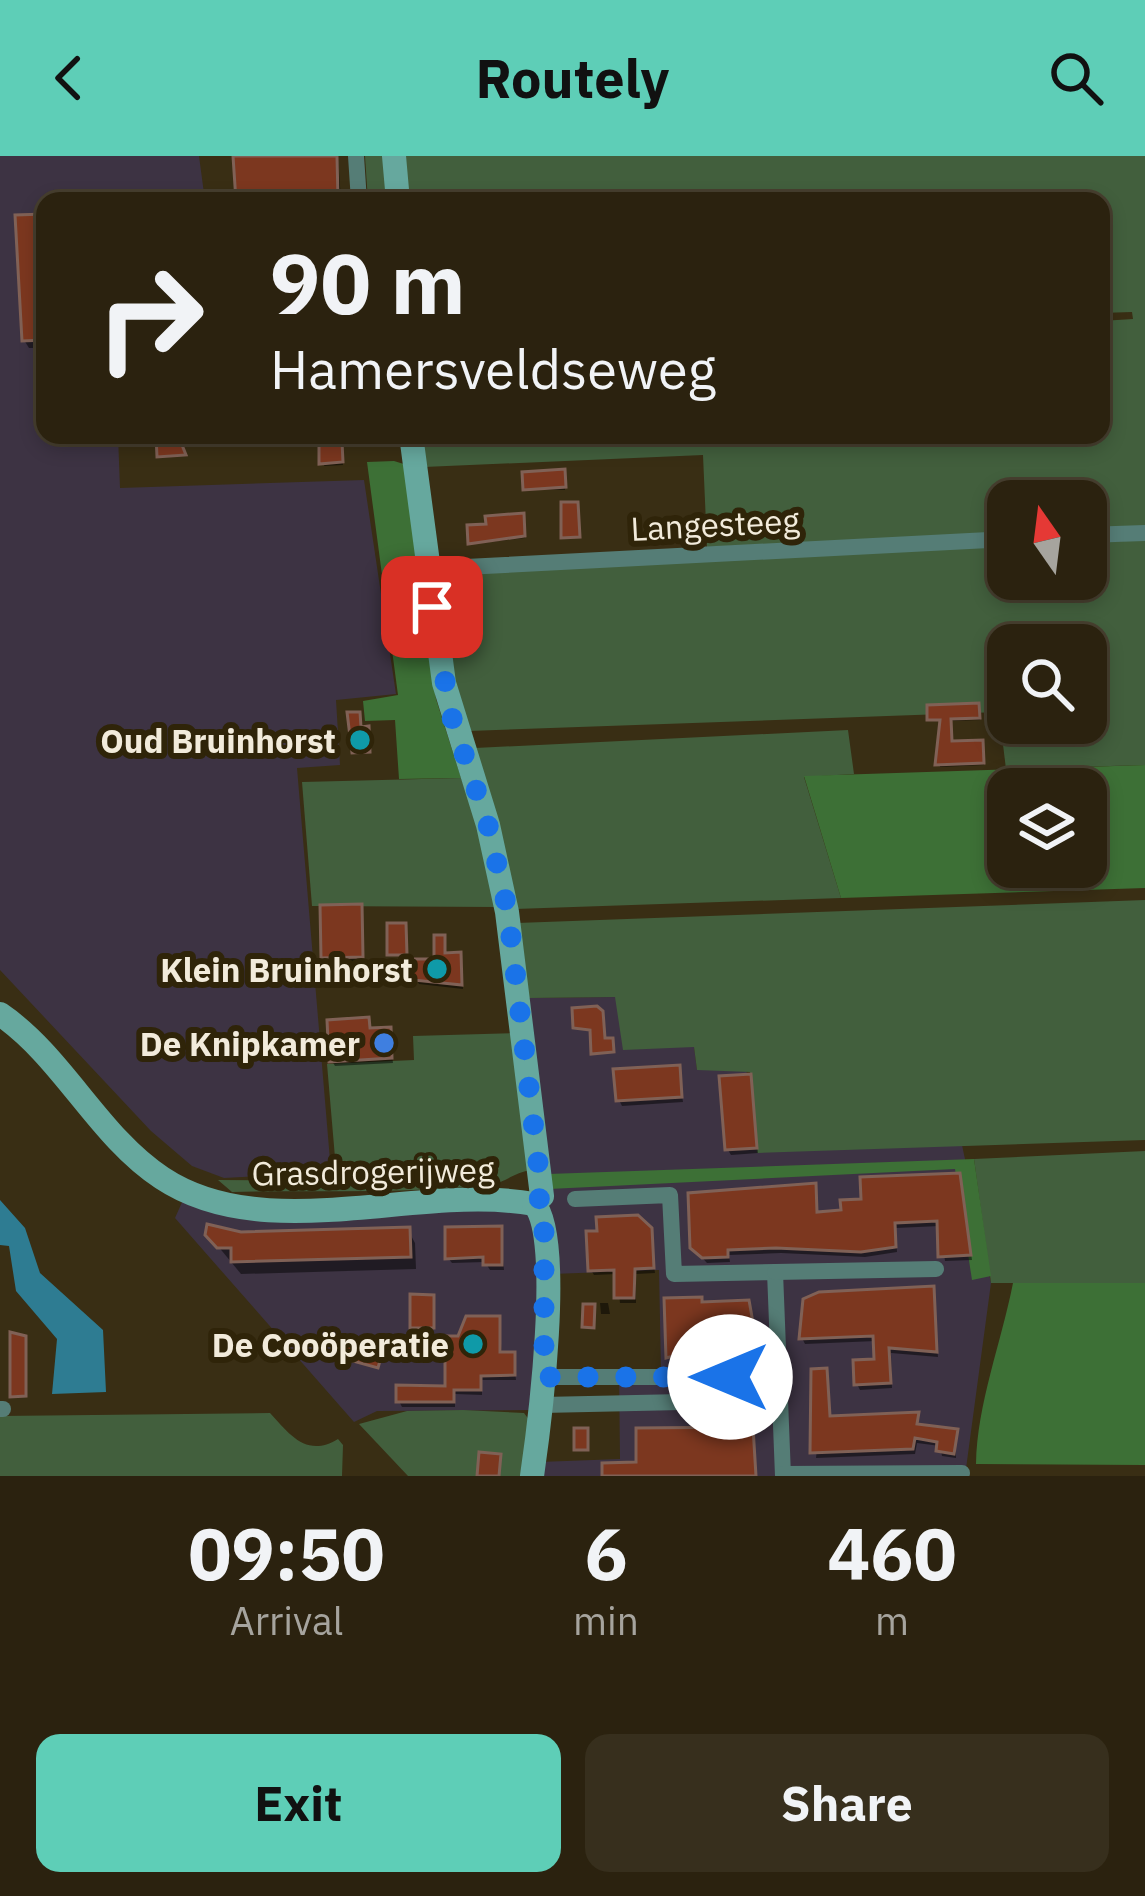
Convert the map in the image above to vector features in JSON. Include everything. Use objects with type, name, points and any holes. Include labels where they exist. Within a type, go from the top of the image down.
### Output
[{"type":"street","points":[[356,156],[358,192]]},
{"type":"street","points":[[394,156],[397,192]]},
{"type":"street","points":[[412,444],[448,700],[488,825],[508,912],[542,1196],[534,1204],[543,1217],[545,1246],[544,1377],[532,1476]]},
{"type":"street","points":[[1107,535],[1145,533]]},
{"type":"street","name":"Langesteeg","points":[[426,569],[987,540]]},
{"type":"street","name":"Grasdrogerijweg","points":[[0,1014],[144,1163],[191,1194],[257,1208],[534,1204]]},
{"type":"street","points":[[575,1199],[670,1196],[674,1274],[936,1269]]},
{"type":"street","points":[[775,1272],[783,1475],[962,1472]]},
{"type":"street","points":[[544,1377],[777,1377]]},
{"type":"street","points":[[542,1405],[778,1400]]},
{"type":"shaded area","points":[[0,156],[199,156],[204,192],[36,192],[36,444],[118,444],[120,488],[364,480],[396,694],[336,700],[340,765],[297,768],[331,1172],[224,1178],[192,1166],[151,1131],[0,970]]},
{"type":"shaded area","points":[[616,997],[694,1047],[697,1070],[746,1068],[757,1148],[962,1145],[991,1283],[965,1476],[536,1476],[539,1462],[620,1459],[619,1371],[661,1370],[659,1270],[552,1274],[537,1410],[377,1411],[354,1422],[175,1218],[183,1200],[550,1210],[529,998]]},
{"type":"green space","points":[[365,156],[388,156],[390,192],[367,192]]},
{"type":"green space","points":[[405,156],[1145,156],[1145,527],[1107,528],[1107,480],[987,480],[987,534],[707,547],[703,455],[424,467],[421,444],[1110,444],[1110,320],[1133,319],[1132,312],[1110,313],[1110,192],[408,192]]},
{"type":"green space","points":[[367,462],[407,465],[436,699],[461,778],[399,779],[395,720],[365,721],[363,701],[398,695]]},
{"type":"green space","points":[[1145,540],[1145,765],[1006,768],[1003,744],[1107,744],[1107,624],[987,624],[987,712],[469,731],[452,673],[437,581],[444,574],[987,547],[987,600],[1107,600],[1107,542]]},
{"type":"green space","points":[[848,730],[854,774],[804,777],[841,898],[515,909],[475,748]]},
{"type":"green space","points":[[1145,765],[1145,888],[841,898],[804,776],[987,770],[987,888],[1107,888],[1107,768],[1052,768]]},
{"type":"green space","points":[[461,778],[481,833],[496,907],[312,906],[302,782]]},
{"type":"green space","points":[[1145,900],[1145,1140],[757,1153],[750,1072],[697,1070],[694,1047],[623,1050],[615,997],[529,998],[517,923]]},
{"type":"green space","points":[[515,1033],[532,1170],[489,1185],[393,1191],[232,1192],[218,1180],[337,1181],[327,1064],[414,1060],[413,1036]]},
{"type":"green space","points":[[1145,1151],[1145,1283],[991,1283],[974,1159]]},
{"type":"green space","points":[[974,1159],[991,1276],[972,1280],[955,1169],[549,1189],[548,1174]]},
{"type":"green space","points":[[1013,1283],[1145,1283],[1145,1465],[976,1464],[985,1396]]},
{"type":"green space","points":[[407,1411],[524,1413],[530,1421],[521,1476],[408,1476],[359,1424]]},
{"type":"green space","points":[[270,1413],[308,1445],[338,1439],[343,1445],[342,1476],[0,1476],[0,1416]]},
{"type":"water","points":[[0,1200],[25,1228],[40,1273],[103,1330],[106,1392],[52,1394],[57,1339],[16,1291],[9,1246],[0,1245]]},
{"type":"building","points":[[233,156],[337,156],[338,192],[235,192]]},
{"type":"building","points":[[36,214],[36,340],[22,341],[15,215]]},
{"type":"building","points":[[156,444],[182,444],[186,455],[157,457]]},
{"type":"building","points":[[319,444],[342,444],[343,462],[319,464]]},
{"type":"building","points":[[565,469],[566,487],[523,490],[522,472]]},
{"type":"building","points":[[561,502],[578,502],[580,537],[561,538]]},
{"type":"building","points":[[524,513],[525,536],[468,544],[467,525],[486,524],[485,516]]},
{"type":"building","points":[[979,703],[980,718],[951,719],[952,741],[983,740],[984,763],[935,765],[940,720],[927,720],[927,705]]},
{"type":"building","name":"Oud Bruinhorst","points":[[347,712],[360,712],[361,727],[369,726],[370,752],[352,753]]},
{"type":"building","points":[[362,904],[363,957],[321,958],[320,905]]},
{"type":"building","points":[[387,923],[406,923],[407,955],[387,955]]},
{"type":"building","name":"Klein Bruinhorst","points":[[434,935],[445,935],[445,953],[461,952],[462,985],[413,980],[412,959],[434,959]]},
{"type":"building","points":[[597,1006],[603,1011],[605,1038],[613,1038],[614,1052],[591,1054],[590,1030],[573,1028],[572,1008]]},
{"type":"building","points":[[369,1017],[370,1028],[391,1027],[392,1058],[329,1062],[327,1020]]},
{"type":"building","points":[[680,1065],[682,1097],[616,1101],[613,1069]]},
{"type":"building","points":[[751,1074],[757,1148],[725,1150],[719,1076]]},
{"type":"building","points":[[960,1173],[971,1255],[938,1257],[937,1221],[895,1223],[896,1247],[861,1252],[776,1248],[728,1250],[728,1257],[702,1258],[690,1248],[688,1193],[816,1183],[817,1212],[841,1210],[840,1200],[861,1199],[860,1177]]},
{"type":"building","points":[[638,1215],[652,1228],[654,1268],[635,1269],[634,1298],[614,1298],[614,1270],[588,1271],[586,1231],[597,1231],[596,1217]]},
{"type":"building","points":[[207,1224],[241,1232],[410,1227],[411,1257],[231,1262],[231,1248],[217,1248],[205,1235]]},
{"type":"building","points":[[502,1226],[502,1265],[483,1265],[483,1257],[445,1259],[445,1227]]},
{"type":"building","points":[[934,1286],[937,1352],[889,1348],[891,1383],[854,1385],[853,1360],[874,1359],[873,1336],[799,1339],[803,1299],[819,1292]]},
{"type":"building","points":[[410,1294],[434,1295],[434,1328],[410,1328]]},
{"type":"building","points":[[702,1297],[702,1302],[749,1300],[755,1334],[751,1352],[735,1353],[733,1322],[703,1323],[704,1357],[685,1357],[685,1353],[666,1358],[664,1298]]},
{"type":"building","points":[[583,1304],[595,1304],[594,1328],[582,1327]]},
{"type":"building","name":"De Cooöperatie","points":[[466,1316],[500,1316],[500,1352],[515,1352],[515,1375],[481,1376],[481,1390],[454,1390],[454,1402],[396,1402],[396,1385],[445,1386],[445,1336],[458,1336]]},
{"type":"building","points":[[10,1332],[26,1336],[26,1396],[10,1397]]},
{"type":"building","points":[[347,1337],[384,1346],[378,1368],[342,1358]]},
{"type":"building","points":[[827,1368],[830,1416],[919,1412],[917,1424],[958,1429],[954,1454],[936,1451],[937,1442],[915,1438],[913,1449],[810,1453],[811,1369]]},
{"type":"building","points":[[753,1427],[756,1476],[602,1476],[602,1463],[636,1462],[636,1428]]},
{"type":"building","points":[[574,1428],[588,1428],[588,1450],[574,1450]]},
{"type":"building","points":[[479,1452],[501,1454],[499,1476],[477,1476]]},
{"type":"place","name":"Oud Bruinhorst","points":[[360,740]]},
{"type":"place","name":"Klein Bruinhorst","points":[[437,969]]},
{"type":"place","name":"De Knipkamer","points":[[384,1043]]},
{"type":"place","name":"De Cooöperatie","points":[[473,1344]]},
{"type":"route","points":[[432,607],[448,700],[488,825],[508,912],[542,1196],[534,1204],[544,1225],[544,1377],[730,1377]]}]
